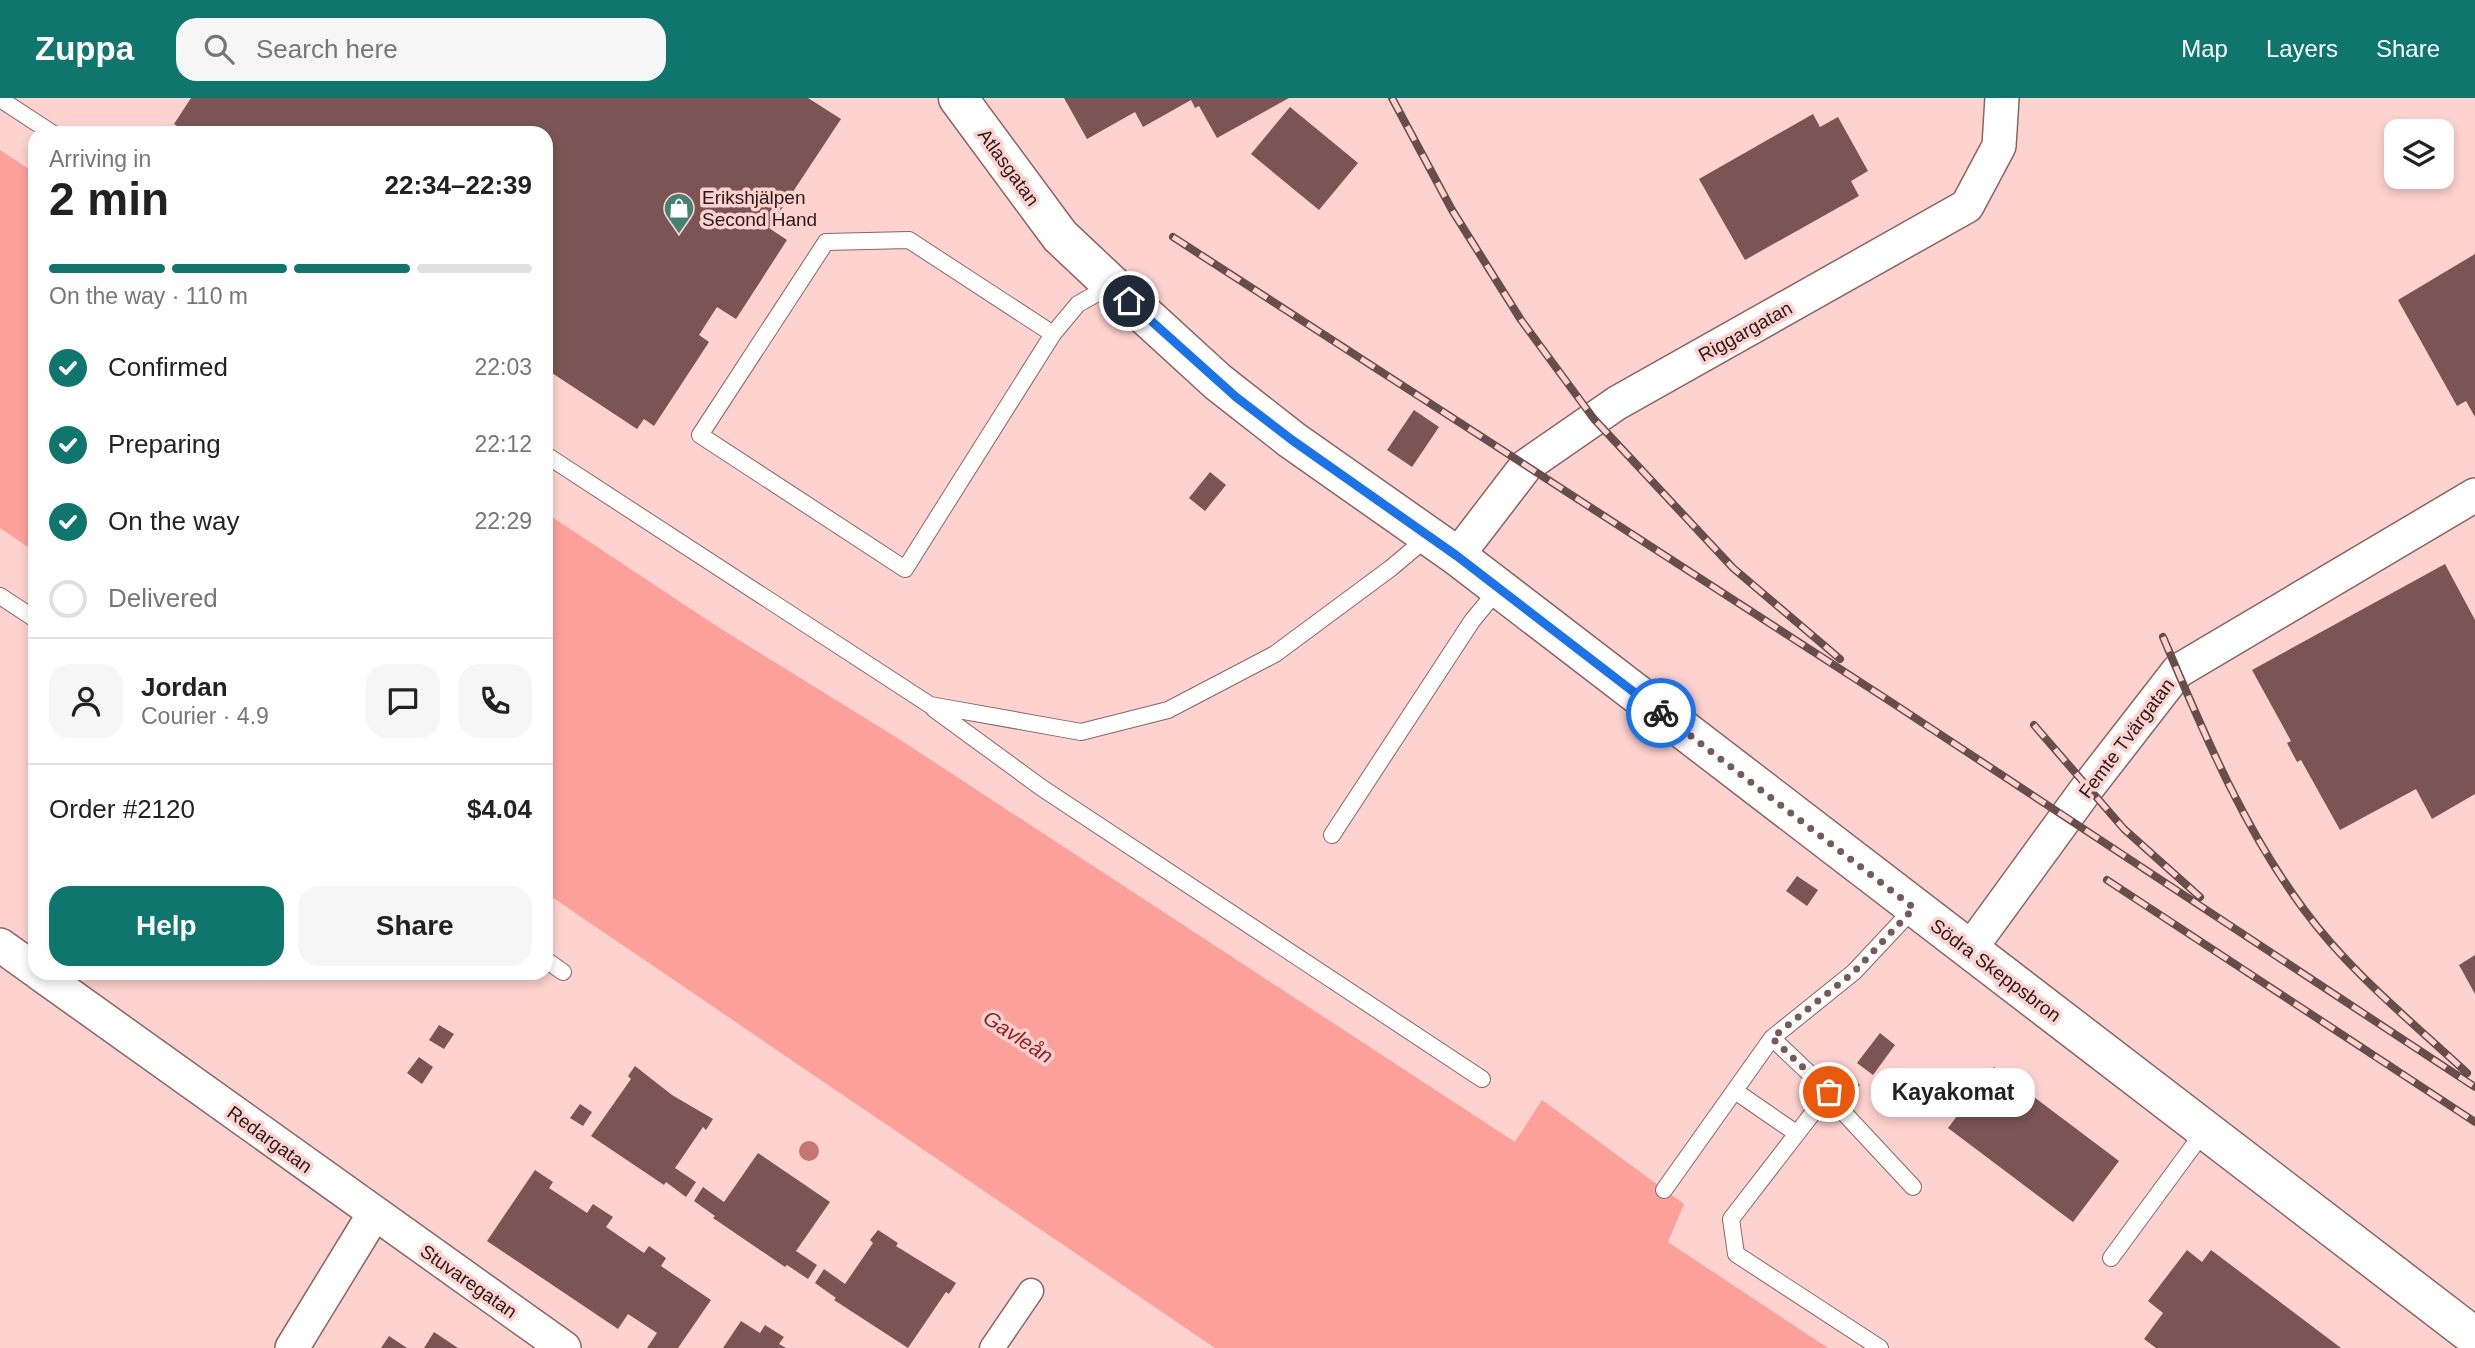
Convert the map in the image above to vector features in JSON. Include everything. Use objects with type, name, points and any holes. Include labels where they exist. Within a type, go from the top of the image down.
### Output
[{"type":"street","name":"Atlasgatan","points":[[958,98],[1059,236]]},
{"type":"street","name":"Riggargatan","points":[[1443,546],[1526,466],[1617,402],[1967,206],[1999,146],[2002,98]]},
{"type":"street","name":"Södra Skeppsbron","points":[[1059,236],[1218,382],[1292,440],[1499,588],[2475,1337]]},
{"type":"street","name":"Femte Tvärgatan","points":[[1970,949],[2080,797],[2178,671],[2475,495]]},
{"type":"street","name":"Redargatan","points":[[0,945],[28,965]]},
{"type":"street","name":"Redargatan","points":[[48,980],[374,1214]]},
{"type":"street","points":[[292,1348],[374,1214]]},
{"type":"street","name":"Stuvaregatan","points":[[374,1214],[564,1348]]},
{"type":"street","points":[[992,1348],[1031,1291]]},
{"type":"lane","points":[[0,99],[41,126]]},
{"type":"lane","points":[[1053,334],[909,240],[826,242],[700,435],[905,569],[1053,334],[1078,304],[1112,285]]},
{"type":"lane","points":[[553,460],[930,705],[1042,788],[1482,1079]]},
{"type":"lane","points":[[930,705],[1081,732],[1168,710],[1275,654],[1391,568],[1443,546]]},
{"type":"lane","points":[[1332,835],[1472,621],[1499,588]]},
{"type":"lane","points":[[0,596],[28,614]]},
{"type":"lane","points":[[1664,1190],[1772,1038],[1854,972],[1914,908]]},
{"type":"lane","points":[[553,965],[563,972]]},
{"type":"lane","points":[[1772,1038],[1829,1092],[1913,1187]]},
{"type":"lane","points":[[1735,1091],[1796,1133]]},
{"type":"lane","points":[[1829,1092],[1731,1219],[1737,1254],[1880,1348]]},
{"type":"lane","points":[[2111,1258],[2205,1130]]},
{"type":"water","points":[[0,150],[28,168],[28,547],[0,528]]},
{"type":"water","name":"Gavleån","points":[[553,518],[718,627],[902,741],[1515,1142],[1542,1100],[1684,1204],[1668,1242],[1828,1348],[1215,1348],[553,898]]},
{"type":"building","points":[[191,98],[808,98],[841,119],[769,228],[787,240],[736,319],[717,307],[699,335],[709,342],[654,426],[644,419],[637,429],[553,374],[553,126],[174,124]]},
{"type":"building","points":[[1064,98],[1289,98],[1217,138],[1199,106],[1195,108],[1191,100],[1143,127],[1135,112],[1087,139]]},
{"type":"building","points":[[1290,107],[1358,163],[1319,210],[1251,154]]},
{"type":"building","points":[[1813,114],[1820,127],[1838,117],[1868,171],[1851,181],[1859,196],[1745,260],[1699,179]]},
{"type":"building","points":[[2475,254],[2475,417],[2466,401],[2457,406],[2398,300]]},
{"type":"building","points":[[1414,410],[1439,427],[1412,467],[1387,450]]},
{"type":"building","points":[[1210,472],[1226,485],[1205,511],[1189,498]]},
{"type":"building","points":[[2445,564],[2475,620],[2475,794],[2432,819],[2416,789],[2340,830],[2301,760],[2297,762],[2287,743],[2291,741],[2252,670]]},
{"type":"building","points":[[1797,876],[1818,890],[1807,906],[1786,891]]},
{"type":"building","points":[[2475,955],[2475,994],[2459,965]]},
{"type":"building","points":[[439,1025],[454,1034],[444,1049],[429,1040]]},
{"type":"building","points":[[1880,1033],[1895,1045],[1873,1075],[1857,1063]]},
{"type":"building","points":[[419,1057],[433,1067],[422,1084],[407,1073]]},
{"type":"building","points":[[635,1066],[672,1095],[713,1119],[706,1130],[703,1127],[675,1168],[696,1182],[686,1197],[591,1136],[631,1079],[628,1076]]},
{"type":"building","points":[[1994,1067],[2119,1161],[2073,1222],[1948,1128]]},
{"type":"building","points":[[1847,1075],[1860,1085],[1846,1101],[1835,1092]]},
{"type":"building","points":[[580,1104],[592,1112],[583,1126],[570,1118]]},
{"type":"building","points":[[758,1153],[830,1202],[796,1251],[817,1265],[808,1279],[787,1265],[785,1267],[713,1218],[715,1216],[694,1201],[703,1187],[724,1202]]},
{"type":"building","points":[[535,1170],[553,1182],[549,1188],[587,1213],[593,1204],[613,1217],[606,1227],[644,1253],[649,1246],[666,1258],[661,1266],[711,1300],[678,1348],[647,1348],[657,1333],[628,1314],[618,1329],[487,1241]]},
{"type":"building","points":[[878,1230],[898,1243],[896,1246],[956,1283],[949,1294],[946,1292],[908,1348],[834,1300],[836,1298],[815,1283],[824,1269],[845,1284],[873,1243],[870,1240]]},
{"type":"building","points":[[2187,1250],[2202,1262],[2211,1250],[2341,1348],[2156,1348],[2144,1339],[2163,1313],[2148,1301]]},
{"type":"building","points":[[741,1321],[760,1333],[765,1325],[784,1337],[779,1344],[786,1348],[723,1348]]},
{"type":"building","points":[[434,1332],[458,1348],[424,1348]]},
{"type":"building","points":[[389,1336],[407,1348],[381,1348]]},
{"type":"railway","points":[[1392,98],[1452,210],[1521,320],[1594,419],[1733,568],[1840,659]]},
{"type":"railway","points":[[1173,237],[1888,700],[2475,1087]]},
{"type":"railway","points":[[2163,637],[2243,813],[2305,911],[2341,955],[2467,1073]]},
{"type":"railway","points":[[2034,725],[2124,829],[2200,897]]},
{"type":"railway","points":[[2107,880],[2475,1122]]},
{"type":"way so far","points":[[1661,713],[1914,908],[1854,972],[1772,1038],[1829,1092]]},
{"type":"place","name":"Erikshjälpen Second Hand","points":[[679,235]]},
{"type":"place","name":"Kayakomat","points":[[1829,1092]]},
{"type":"route","points":[[1129,301],[1236,397],[1292,440],[1457,556],[1661,713]]}]
